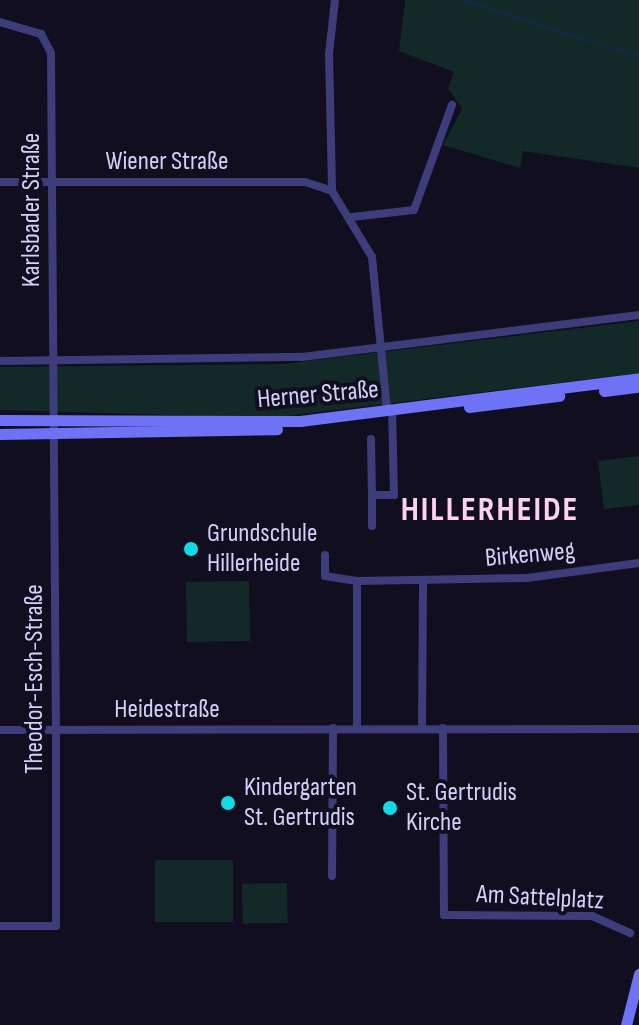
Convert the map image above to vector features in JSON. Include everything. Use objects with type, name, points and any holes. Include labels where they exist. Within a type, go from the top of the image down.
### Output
[{"type":"main road","name":"Herner Straße","points":[[0,434],[256,431],[639,378]]},
{"type":"main road","name":"Herner Straße","points":[[0,420],[51,418],[193,425],[391,412],[639,387]]},
{"type":"main road","points":[[626,1025],[639,974]]},
{"type":"street","points":[[335,0],[329,54],[332,191],[352,217],[377,279],[391,412],[394,495],[372,495]]},
{"type":"street","name":"Karlsbader Straße","points":[[0,22],[48,43],[52,182],[52,432]]},
{"type":"street","points":[[352,217],[414,210],[452,105]]},
{"type":"street","name":"Wiener Straße","points":[[0,182],[305,182],[332,191]]},
{"type":"street","name":"Herner Straße","points":[[0,361],[216,361],[383,349],[639,315]]},
{"type":"street","name":"Theodor-Esch-Straße","points":[[0,926],[56,926],[52,432]]},
{"type":"street","points":[[371,439],[372,526]]},
{"type":"street","points":[[325,555],[325,576],[357,581],[357,729]]},
{"type":"street","name":"Birkenweg","points":[[357,581],[423,582],[639,563]]},
{"type":"street","points":[[422,728],[423,582]]},
{"type":"street","points":[[332,876],[333,728]]},
{"type":"street","name":"Am Sattelplatz","points":[[443,728],[444,915],[592,916],[630,933]]},
{"type":"street","name":"Heidestraße","points":[[0,730],[639,729]]},
{"type":"green space","points":[[405,0],[639,0],[639,168],[523,151],[520,168],[443,145],[462,109],[448,88],[454,72],[399,51]]},
{"type":"green space","points":[[639,321],[639,373],[271,418],[0,410],[0,367],[283,364]]},
{"type":"green space","points":[[639,456],[639,505],[604,509],[598,461]]},
{"type":"green space","points":[[249,581],[250,641],[187,642],[186,582]]},
{"type":"green space","points":[[155,860],[233,860],[233,922],[155,922]]},
{"type":"green space","points":[[287,883],[288,923],[243,924],[242,884]]},
{"type":"waterway","points":[[463,0],[639,56]]},
{"type":"place","name":"Grundschule Hillerheide","points":[[191,549]]},
{"type":"place","name":"Kindergarten St. Gertrudis","points":[[228,803]]},
{"type":"place","name":"St. Gertrudis Kirche","points":[[390,808]]},
{"type":"district","name":"HILLERHEIDE","points":[[490,510]]}]
